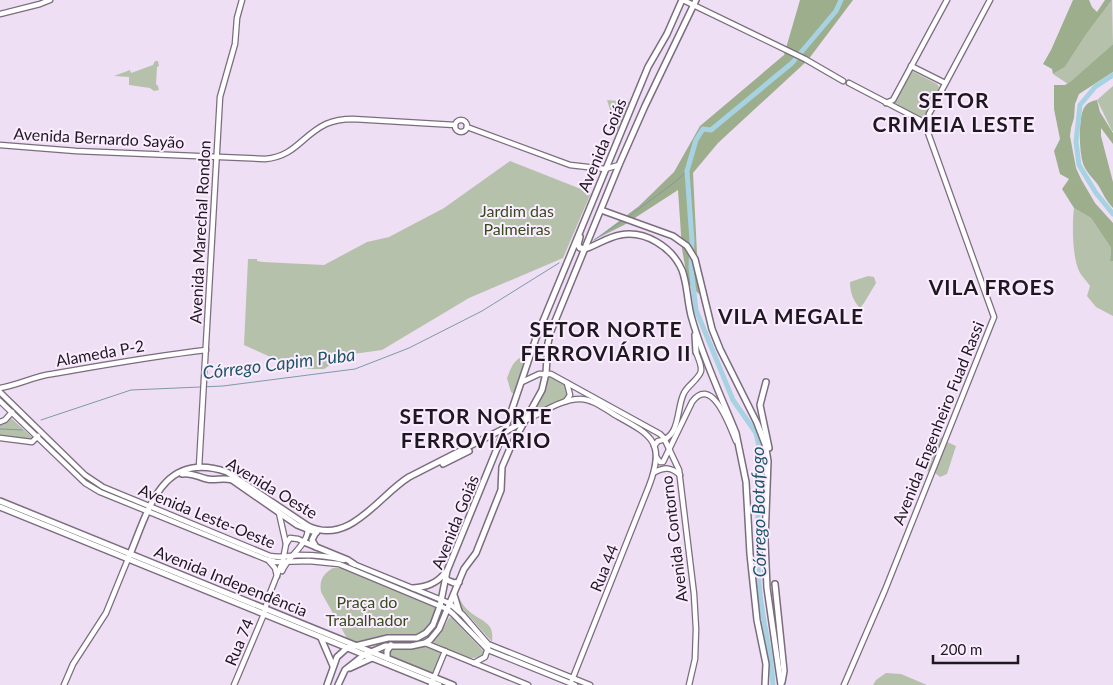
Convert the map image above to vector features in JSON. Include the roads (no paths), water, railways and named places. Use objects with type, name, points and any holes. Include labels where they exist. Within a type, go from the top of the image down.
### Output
[{"type":"main road","points":[[0,14],[50,0]]},
{"type":"main road","name":"Avenida Marechal Rondon","points":[[199,467],[220,97],[235,44],[237,18],[242,0]]},
{"type":"main road","points":[[682,0],[695,2],[843,80],[847,79],[849,83],[920,120],[926,118],[929,114],[990,0]]},
{"type":"main road","name":"Avenida Goiás","points":[[347,648],[388,638],[422,636],[433,625],[447,571],[500,443],[536,338],[648,67],[667,34],[682,0]]},
{"type":"main road","points":[[894,107],[893,100],[947,0]]},
{"type":"main road","name":"Avenida Goiás","points":[[425,643],[439,629],[468,563],[476,553],[501,490],[502,467],[515,437],[542,390],[551,331],[619,164],[695,2]]},
{"type":"main road","points":[[911,66],[945,83]]},
{"type":"main road","points":[[908,73],[912,68],[917,68]]},
{"type":"main road","points":[[886,103],[893,100]]},
{"type":"main road","points":[[926,130],[929,114]]},
{"type":"main road","name":"Avenida Bernardo Sayão","points":[[0,145],[76,151],[265,159],[277,158],[288,154],[319,128],[339,120],[353,119],[455,125]]},
{"type":"main road","points":[[468,127],[463,132],[460,132],[456,129],[455,125],[461,119],[466,122],[468,127],[570,165],[605,169],[619,164]]},
{"type":"main road","name":"Avenida Engenheiro Fuad Rassi","points":[[844,685],[994,317],[926,130],[920,120]]},
{"type":"main road","points":[[600,210],[667,233],[687,246],[700,272],[712,329],[766,444],[768,461]]},
{"type":"main road","points":[[585,216],[586,221],[578,243],[580,248],[584,249],[624,234],[640,236],[659,244],[674,257],[682,270],[691,318],[740,447],[746,482],[750,554],[757,620],[766,664],[765,685]]},
{"type":"main road","points":[[524,421],[565,402],[578,399],[594,402],[643,430],[654,446],[658,441],[671,437],[684,394],[701,372],[701,365],[696,352],[695,330]]},
{"type":"main road","name":"Alameda P-2","points":[[0,388],[51,374],[157,356],[206,350]]},
{"type":"main road","points":[[522,382],[539,374],[550,374],[660,434],[665,440]]},
{"type":"main road","points":[[565,402],[570,395],[567,382]]},
{"type":"main road","points":[[766,382],[760,405],[768,439],[765,541],[768,600],[781,685]]},
{"type":"main road","points":[[578,399],[576,394],[580,389]]},
{"type":"main road","points":[[762,392],[769,390]]},
{"type":"main road","name":"Avenida Leste-Oeste","points":[[0,392],[85,475],[96,483],[148,508]]},
{"type":"main road","points":[[663,462],[692,402],[703,394],[712,396],[717,402],[740,447]]},
{"type":"main road","name":"Avenida Leste-Oeste","points":[[0,401],[92,488],[148,508],[269,558],[324,561],[339,564],[440,603],[449,603],[459,611],[488,644],[590,685]]},
{"type":"main road","points":[[0,422],[5,420],[11,412],[15,412],[30,421]]},
{"type":"main road","name":"Avenida Oeste","points":[[177,475],[187,473],[214,479],[227,478],[238,482],[297,525],[325,530],[343,528],[362,517],[404,480],[524,421]]},
{"type":"main road","points":[[0,438],[32,442],[38,437],[38,429]]},
{"type":"main road","name":"Avenida Oeste","points":[[64,685],[73,664],[106,613],[148,508],[158,490],[182,471],[199,467],[227,472],[308,528],[317,532],[333,533],[354,526],[406,483],[493,438],[504,430]]},
{"type":"main road","points":[[493,438],[500,443]]},
{"type":"main road","name":"Avenida Contorno","points":[[665,440],[680,470],[696,629],[695,659],[689,685]]},
{"type":"main road","name":"Avenida Contorno","points":[[654,446],[656,458]]},
{"type":"main road","points":[[656,458],[663,462],[666,468]]},
{"type":"main road","name":"Rua 44","points":[[572,684],[655,472],[656,458]]},
{"type":"main road","points":[[199,467],[199,473],[202,477]]},
{"type":"main road","points":[[655,472],[666,468],[674,470],[680,475]]},
{"type":"main road","points":[[218,469],[218,478]]},
{"type":"main road","name":"Avenida Independência","points":[[0,501],[129,556],[387,658],[439,685]]},
{"type":"main road","name":"Avenida Independência","points":[[0,507],[129,556]]},
{"type":"main road","name":"Rua 74","points":[[234,685],[285,560],[286,544],[278,512]]},
{"type":"main road","points":[[291,556],[304,542],[308,528]]},
{"type":"main road","points":[[316,548],[312,540],[317,532]]},
{"type":"main road","points":[[286,544],[290,538],[298,539],[354,564]]},
{"type":"main road","points":[[269,558],[278,556],[285,550]]},
{"type":"main road","name":"Avenida Leste-Oeste","points":[[285,560],[291,556],[322,556],[354,564],[413,588],[440,603],[488,650],[572,684]]},
{"type":"main road","name":"Avenida Leste-Oeste","points":[[269,558],[277,576]]},
{"type":"main road","name":"Rua 74","points":[[265,611],[277,576],[285,560]]},
{"type":"main road","points":[[413,588],[433,584],[447,571]]},
{"type":"main road","points":[[446,578],[452,583],[457,584],[459,582]]},
{"type":"main road","points":[[774,584],[784,671],[781,685]]},
{"type":"main road","points":[[454,594],[459,611]]},
{"type":"main road","name":"Avenida Independência","points":[[265,611],[364,655],[433,682],[453,685]]},
{"type":"main road","points":[[321,637],[333,666]]},
{"type":"main road","points":[[338,685],[345,670],[364,655],[391,645],[411,646],[425,643],[528,685]]},
{"type":"main road","points":[[474,663],[485,657],[488,644]]},
{"type":"main road","points":[[387,658],[387,651],[391,645]]},
{"type":"main road","points":[[326,685],[337,657],[347,648]]},
{"type":"main road","points":[[433,682],[444,651]]},
{"type":"main road","points":[[345,670],[372,658]]},
{"type":"waterway","name":"Córrego Botafogo","points":[[773,685],[761,605],[758,558],[760,451],[756,433],[733,400],[696,310],[691,267],[692,241],[687,171],[696,140],[703,129],[711,130],[792,63],[836,11],[841,0]]},
{"type":"waterway","points":[[1113,75],[1095,87],[1080,105],[1076,142],[1079,165],[1096,193],[1113,214]]},
{"type":"waterway","name":"Córrego Capim Puba","points":[[628,217],[687,171]]},
{"type":"waterway","name":"Córrego Capim Puba","points":[[594,240],[622,221]]},
{"type":"waterway","name":"Córrego Capim Puba","points":[[41,420],[131,390],[223,386],[355,369],[409,348],[482,311],[559,263]]},
{"type":"waterway","name":"Córrego Capim Puba","points":[[0,429],[22,430]]},
{"type":"district","name":"SETOR CRIMEIA LESTE","points":[[954,113]]},
{"type":"district","name":"VILA FROES","points":[[992,288]]},
{"type":"district","name":"VILA MEGALE","points":[[791,317]]},
{"type":"district","name":"SETOR NORTE FERROVIÁRIO II","points":[[606,342]]},
{"type":"district","name":"SETOR NORTE FERROVIÁRIO","points":[[476,429]]},
{"type":"park label","name":"Jardim das Palmeiras","points":[[517,220]]},
{"type":"park label","name":"Praça do Trabalhador","points":[[367,611]]}]
